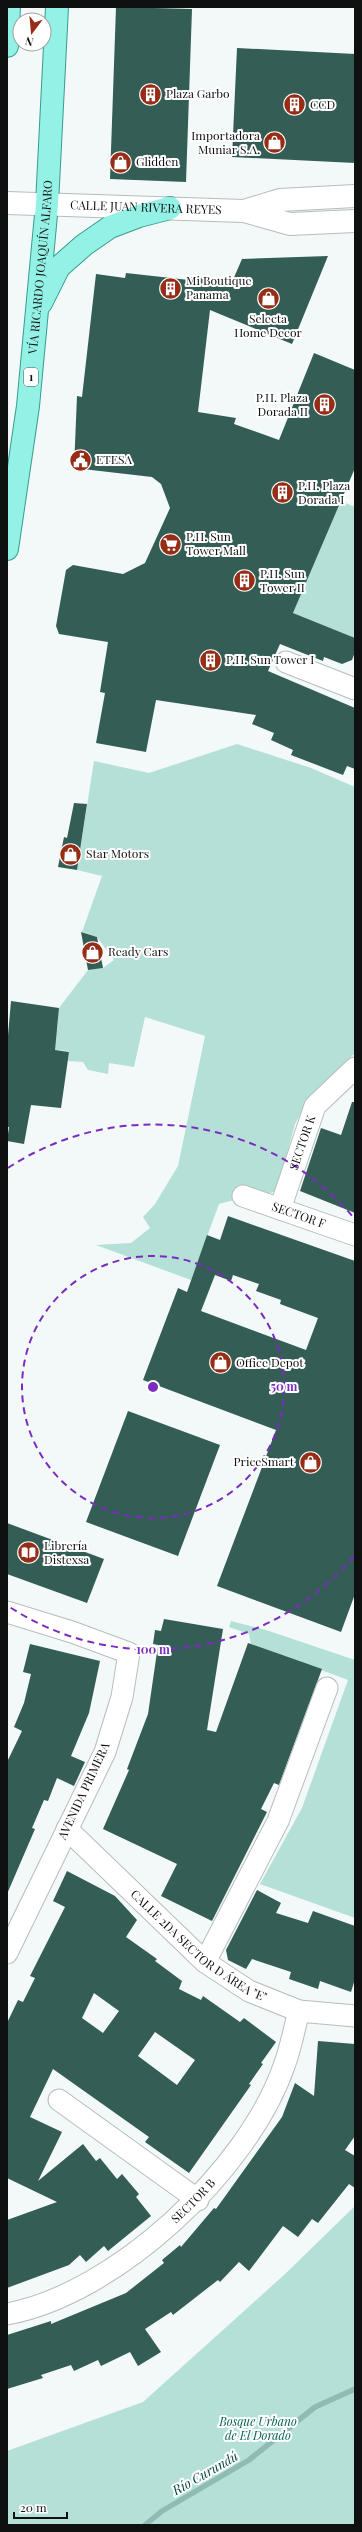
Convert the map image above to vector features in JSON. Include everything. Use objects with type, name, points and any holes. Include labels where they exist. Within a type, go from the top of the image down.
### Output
[{"type":"main road","points":[[7,46],[9,7]]},
{"type":"main road","name":"VÍA RICARDO JOAQUÍN ALFARO","points":[[7,549],[28,406],[48,204],[57,7]]},
{"type":"main road","points":[[37,312],[59,267],[84,245],[110,227],[139,216],[170,208]]},
{"type":"street","name":"CALLE JUAN RIVERA REYES","points":[[244,211],[280,200],[355,196]]},
{"type":"street","name":"CALLE JUAN RIVERA REYES","points":[[7,203],[244,211],[290,224],[355,221]]},
{"type":"street","points":[[286,662],[355,689]]},
{"type":"street","name":"SECTOR K","points":[[280,1209],[315,1106],[355,1068]]},
{"type":"street","name":"SECTOR F","points":[[243,1196],[355,1235]]},
{"type":"street","name":"AVENIDA PRIMERA","points":[[7,1612],[72,1632],[129,1652],[122,1697],[104,1752],[7,1953]]},
{"type":"street","points":[[205,1962],[278,1821],[327,1688]]},
{"type":"street","name":"CALLE 2DA SECTOR D ÁREA \"E\"","points":[[67,1829],[205,1962],[249,1991],[299,2011],[355,2016]]},
{"type":"street","name":"SECTOR B","points":[[7,2314],[25,2311],[75,2291],[122,2262],[198,2200],[229,2162],[262,2112],[284,2067],[299,2011]]},
{"type":"street","points":[[59,2100],[198,2200]]},
{"type":"green space","points":[[341,501],[355,507],[355,638],[293,613]]},
{"type":"green space","points":[[237,744],[311,768],[355,787],[355,1053],[308,1100],[295,1124],[277,1191],[219,1204],[191,1280],[96,1245],[131,1243],[150,1228],[143,1217],[155,1204],[178,1166],[205,1036],[145,1017],[134,1067],[109,1063],[108,1074],[88,1070],[83,1062],[68,1061],[69,1051],[45,1049],[46,1030],[57,1031],[59,1008],[88,970],[103,968],[114,960],[97,937],[82,932],[102,876],[77,870],[94,761],[149,773]]},
{"type":"green space","points":[[231,1621],[266,1630],[355,1660],[355,1918],[260,1884],[302,1808],[348,1680],[251,1644],[249,1634],[229,1627]]},
{"type":"green space","name":"Bosque Urbano de El Dorado","points":[[355,2206],[355,2525],[7,2525],[7,2451],[143,2402],[284,2275]]},
{"type":"building","name":"Plaza Garbo","points":[[116,7],[192,9],[186,182],[110,179]]},
{"type":"building","name":"CCD","points":[[237,48],[355,54],[355,163],[232,157]]},
{"type":"building","points":[[328,256],[292,344],[210,310],[198,412],[236,418],[234,424],[279,440],[314,353],[355,370],[355,468],[293,613],[355,638],[355,652],[352,660],[342,664],[324,657],[323,661],[280,644],[268,671],[355,708],[355,769],[347,766],[343,775],[291,755],[293,750],[271,740],[274,733],[252,724],[256,715],[156,700],[146,752],[96,743],[105,693],[100,692],[108,642],[59,634],[56,626],[66,570],[73,565],[123,574],[145,563],[170,508],[161,484],[152,477],[74,468],[77,396],[82,397],[96,274],[125,278],[126,273],[189,280],[190,277],[232,282],[242,259]]},
{"type":"building","points":[[74,803],[87,804],[77,870],[58,867],[64,837],[67,838]]},
{"type":"building","name":"Ready Cars","points":[[81,932],[97,937],[103,968],[88,970]]},
{"type":"building","points":[[11,1001],[59,1008],[55,1050],[69,1052],[61,1108],[31,1105],[24,1144],[7,1141],[9,1127],[7,1127],[7,1047]]},
{"type":"building","points":[[352,1102],[355,1102],[355,1213],[300,1191],[321,1128],[341,1135]]},
{"type":"building","points":[[228,1216],[355,1261],[355,1594],[341,1632],[217,1586],[276,1430],[143,1380],[178,1288],[187,1292],[207,1235],[220,1240]],"holes":[[[215,1275],[231,1281],[233,1275],[259,1284],[256,1291],[281,1300],[280,1304],[318,1318],[306,1350],[201,1311]]]},
{"type":"building","points":[[128,1411],[220,1445],[178,1556],[86,1522]]},
{"type":"building","points":[[7,1523],[104,1559],[87,1603],[7,1574]]},
{"type":"building","points":[[164,1619],[223,1629],[207,1730],[216,1732],[248,1643],[322,1669],[279,1785],[274,1783],[261,1809],[267,1812],[212,1921],[161,1896],[177,1864],[103,1829],[129,1770],[127,1769],[148,1714],[158,1645],[153,1644],[155,1630],[161,1631]]},
{"type":"building","points":[[30,1644],[100,1661],[89,1713],[71,1756],[85,1762],[74,1786],[57,1778],[48,1801],[44,1800],[32,1828],[35,1829],[7,1894],[7,1762],[22,1731],[14,1727],[24,1703],[31,1674],[23,1672]]},
{"type":"building","points":[[67,1871],[115,1896],[137,1920],[126,1937],[157,1959],[155,1961],[182,1981],[179,1989],[201,2000],[203,1996],[240,2022],[244,2018],[276,2042],[261,2063],[263,2064],[249,2084],[251,2085],[189,2173],[145,2142],[149,2137],[53,2069],[30,2117],[62,2132],[38,2181],[83,2144],[96,2161],[100,2158],[117,2179],[122,2174],[139,2194],[136,2197],[151,2216],[108,2251],[104,2246],[86,2262],[80,2255],[69,2265],[7,2288],[7,2220],[57,2202],[7,2178],[7,2023],[18,2000],[23,2002],[35,1978],[30,1976],[65,1907],[53,1901]],"holes":[[[94,1993],[119,2011],[103,2033],[82,2018]],[[155,2032],[195,2060],[177,2085],[138,2056]]]},
{"type":"building","points":[[257,1890],[281,1903],[276,1913],[308,1923],[313,1911],[355,1926],[355,1979],[351,1992],[320,1981],[318,1989],[289,1979],[291,1972],[252,1959],[246,1969],[228,1960],[226,1950]]},
{"type":"building","points":[[318,2041],[355,2044],[355,2136],[345,2150],[355,2156],[355,2188],[349,2184],[318,2223],[312,2219],[298,2237],[283,2226],[249,2271],[239,2262],[220,2282],[218,2280],[173,2315],[171,2312],[145,2329],[161,2352],[138,2366],[130,2352],[101,2366],[98,2360],[74,2371],[71,2365],[41,2375],[43,2378],[7,2389],[7,2335],[51,2321],[51,2324],[126,2293],[164,2263],[162,2260],[180,2245],[181,2247],[214,2208],[216,2209],[282,2117],[295,2083],[314,2096]]},
{"type":"waterway","name":"Río Curundú","points":[[145,2525],[162,2511],[249,2460],[315,2407],[355,2389]]},
{"type":"place","name":"Plaza Garbo","points":[[151,94]]},
{"type":"place","name":"CCD","points":[[295,105]]},
{"type":"place","name":"Importadora Muniar S.A.","points":[[275,143]]},
{"type":"place","name":"Glidden","points":[[120,162]]},
{"type":"place","name":"Mi Boutique Panama","points":[[171,288]]},
{"type":"place","name":"Selecta Home Decor","points":[[268,298]]},
{"type":"place","name":"P.H. Plaza Dorada II","points":[[324,405]]},
{"type":"place","name":"ETESA","points":[[80,460]]},
{"type":"place","name":"P.H. Plaza Dorada I","points":[[282,493]]},
{"type":"place","name":"P.H. Sun Tower Mall","points":[[171,544]]},
{"type":"place","name":"P.H. Sun Tower II","points":[[245,581]]},
{"type":"place","name":"P.H. Sun Tower I","points":[[210,660]]},
{"type":"place","name":"Star Motors","points":[[70,854]]},
{"type":"place","name":"Ready Cars","points":[[92,952]]},
{"type":"place","name":"Office Depot","points":[[220,1363]]},
{"type":"place","name":"PriceSmart","points":[[310,1462]]},
{"type":"place","name":"Librería Distexsa","points":[[29,1553]]}]
